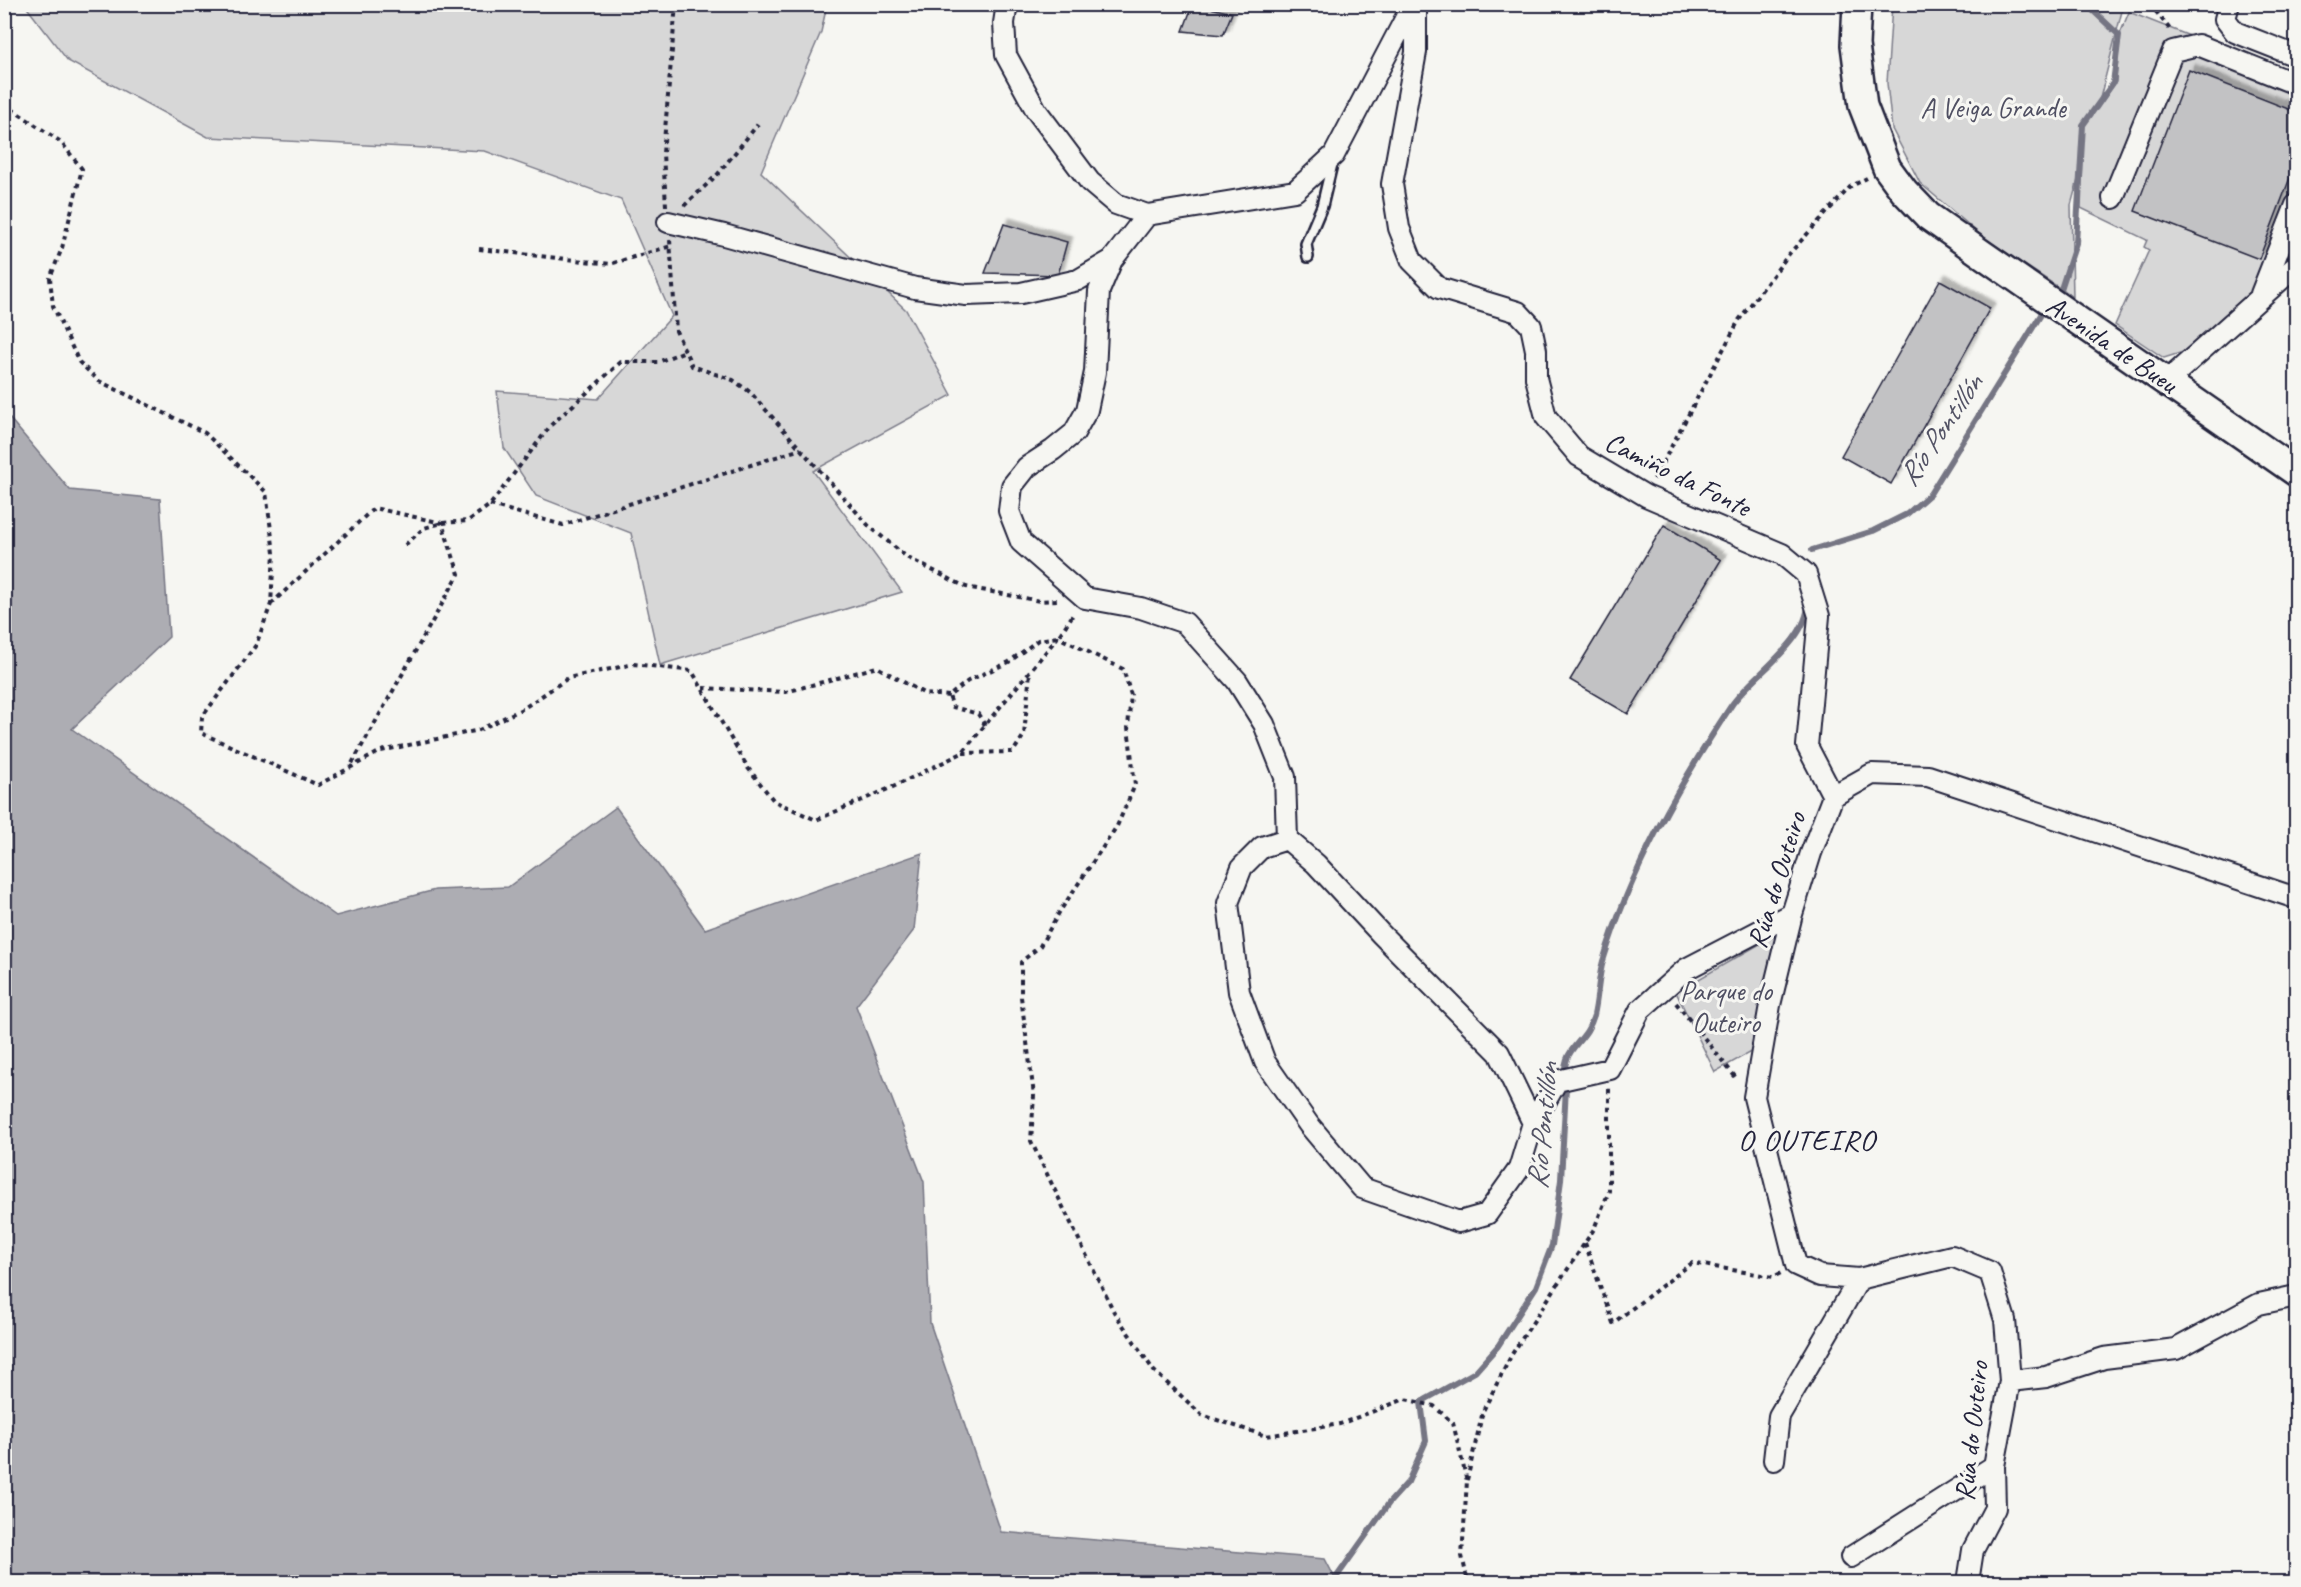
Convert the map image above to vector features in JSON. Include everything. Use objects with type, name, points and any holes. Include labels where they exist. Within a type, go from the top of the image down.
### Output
[{"type":"main road","name":"Avenida de Bueu","points":[[1857,4],[1855,45],[1863,106],[1887,168],[1904,191],[1928,216],[2296,472]]},
{"type":"street","points":[[1007,4],[1004,23],[1006,55],[1036,110],[1089,182],[1116,204],[1147,215],[1295,191],[1334,155],[1414,4]]},
{"type":"street","name":"Camiño da Fonte","points":[[1414,4],[1416,52],[1392,184],[1399,228],[1412,261],[1439,288],[1518,312],[1531,326],[1536,350],[1536,378],[1546,417],[1579,456],[1646,496],[1782,554],[1806,574],[1819,616],[1808,746],[1833,796]]},
{"type":"street","points":[[2229,4],[2225,19],[2235,32],[2296,56]]},
{"type":"street","points":[[2113,198],[2173,51],[2198,45],[2296,84]]},
{"type":"street","points":[[2259,300],[2296,205]]},
{"type":"street","points":[[1147,215],[1112,260],[1099,291],[1095,372],[1087,410],[1074,433],[1053,450],[1027,466],[1012,486],[1009,511],[1021,542],[1084,598],[1141,608],[1185,623],[1237,681],[1264,724],[1285,777],[1287,839],[1316,864],[1381,934],[1499,1053],[1533,1123]]},
{"type":"street","points":[[668,222],[724,235],[915,288],[966,296],[1021,293],[1078,280],[1112,260]]},
{"type":"street","points":[[2167,381],[2296,266]]},
{"type":"street","name":"Rúa do Outeiro","points":[[1968,1582],[1973,1550],[1995,1508],[1994,1466],[2010,1381],[2005,1320],[1990,1272],[1952,1256],[1859,1279],[1820,1276],[1796,1265],[1754,1098],[1770,1005],[1792,914],[1811,853],[1833,796],[1872,774],[1928,776],[2296,898]]},
{"type":"street","points":[[1287,839],[1262,847],[1242,867],[1228,903],[1239,992],[1265,1062],[1309,1125],[1362,1188],[1459,1221],[1487,1214],[1520,1169],[1533,1123],[1557,1081],[1610,1069],[1640,1010],[1686,969],[1792,914]]},
{"type":"street","points":[[1774,1460],[1779,1416],[1859,1279]]},
{"type":"street","points":[[2010,1381],[2046,1377],[2104,1358],[2176,1349],[2259,1304],[2296,1296]]},
{"type":"street","points":[[1851,1557],[1994,1466]]},
{"type":"lane","points":[[1308,257],[1306,244],[1322,206],[1334,155]]},
{"type":"path","points":[[676,4],[663,153],[676,331],[692,366],[733,380],[750,392],[869,526],[908,558],[966,587],[1040,601],[1084,598]]},
{"type":"path","points":[[2150,4],[2185,48]]},
{"type":"path","points":[[4,104],[61,142],[82,168],[62,248],[50,278],[53,306],[79,362],[99,381],[204,433],[266,492],[274,553],[272,604],[256,645],[202,717],[201,733],[318,785],[381,751],[479,730],[524,708],[568,678],[634,664],[692,671],[748,768],[774,801],[816,820],[895,786],[962,753],[1058,637],[1084,598]]},
{"type":"path","points":[[668,222],[718,174],[758,124]]},
{"type":"path","points":[[1646,496],[1739,320],[1789,254],[1850,187],[1887,168]]},
{"type":"path","points":[[479,249],[610,264],[670,246]]},
{"type":"path","points":[[405,545],[424,528],[442,523],[468,521],[490,506],[551,425],[621,362],[658,362],[685,351]]},
{"type":"path","points":[[490,506],[563,525],[801,449]]},
{"type":"path","points":[[272,604],[374,508],[442,523]]},
{"type":"path","points":[[350,768],[459,574],[442,523]]},
{"type":"path","points":[[702,688],[786,692],[877,667],[925,694],[950,696],[968,681],[1009,662],[1038,640],[1058,637],[1123,669],[1131,695],[1128,727],[1134,785],[1117,826],[1060,911],[1040,946],[1021,962],[1021,997],[1034,1095],[1031,1141],[1114,1312],[1154,1371],[1202,1415],[1266,1436],[1340,1424],[1406,1399],[1434,1406],[1453,1423],[1467,1480]]},
{"type":"path","points":[[962,753],[1014,752],[1024,735],[1030,671]]},
{"type":"path","points":[[950,696],[953,707],[978,714],[985,725]]},
{"type":"path","points":[[1664,988],[1732,1074],[1754,1098]]},
{"type":"path","points":[[1468,1582],[1462,1556],[1467,1480],[1483,1412],[1512,1354],[1594,1229],[1609,1191],[1610,1069]]},
{"type":"path","points":[[1585,1242],[1613,1323],[1692,1263],[1773,1277],[1796,1265]]},
{"type":"green space","points":[[25,5],[827,5],[821,32],[761,172],[906,310],[952,395],[813,471],[902,592],[660,665],[631,533],[536,496],[504,448],[497,391],[598,399],[672,316],[621,200],[485,151],[208,137],[68,61]]},
{"type":"green space","name":"A Veiga Grande","points":[[1892,5],[2120,5],[2122,11],[2097,110],[2116,82],[2120,34],[2129,12],[2296,78],[2296,248],[2284,262],[2183,352],[2164,358],[2115,325],[2149,250],[2144,247],[2147,240],[2081,208],[2083,161],[2071,205],[2073,297],[1984,238],[1920,183],[1892,129],[1887,83]]},
{"type":"green space","name":"Parque do Outeiro","points":[[1779,933],[1756,1049],[1715,1072],[1676,992]]},
{"type":"shaded area","points":[[5,413],[70,490],[160,499],[169,637],[72,729],[336,916],[435,890],[508,887],[616,807],[705,929],[922,853],[914,930],[856,1006],[924,1182],[930,1323],[1001,1532],[1325,1559],[1337,1582],[5,1582]]},
{"type":"building","points":[[1193,4],[1232,13],[1223,35],[1183,31]]},
{"type":"building","points":[[2189,70],[2296,112],[2296,162],[2259,259],[2135,211]]},
{"type":"building","points":[[1004,224],[1067,242],[1058,275],[985,273]]},
{"type":"building","points":[[1940,280],[1990,308],[1891,484],[1841,456]]},
{"type":"building","points":[[1664,525],[1721,560],[1628,714],[1570,680]]},
{"type":"waterway","name":"Río Pontillón","points":[[2061,289],[2076,243],[2083,125],[2113,83],[2119,35],[2086,4]]},
{"type":"waterway","name":"Río Pontillón","points":[[1812,550],[1873,531],[1907,514],[1930,494],[2042,313]]},
{"type":"waterway","name":"Río Pontillón","points":[[1333,1582],[1389,1503],[1408,1482],[1426,1441],[1421,1402],[1475,1372],[1498,1346],[1536,1287],[1552,1245],[1561,1180],[1566,1063],[1569,1055],[1590,1026],[1594,1015],[1603,961],[1627,894],[1658,829],[1711,736],[1740,695],[1789,645],[1806,617],[1808,603]]},
{"type":"district","name":"O OUTEIRO","points":[[1807,1140]]}]
